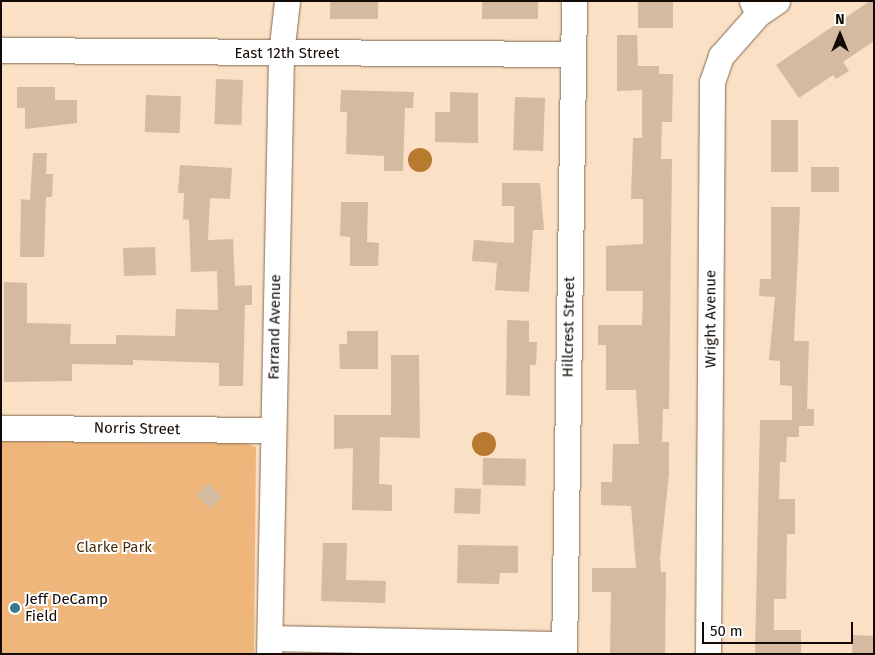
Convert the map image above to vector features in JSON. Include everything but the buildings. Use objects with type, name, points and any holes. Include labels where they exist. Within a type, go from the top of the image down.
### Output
[{"type":"street","name":"Farrand Avenue","points":[[269,646],[281,54],[287,1]]},
{"type":"street","name":"Hillcrest Street","points":[[564,649],[574,1]]},
{"type":"street","name":"Wright Avenue","points":[[708,654],[712,82],[721,56],[762,5]]},
{"type":"street","name":"East 12th Street","points":[[1,50],[281,54],[573,54]]},
{"type":"street","name":"Norris Street","points":[[1,428],[273,430]]},
{"type":"street","points":[[269,646],[564,649]]},
{"type":"green space","name":"Clarke Park","points":[[1,441],[246,443],[256,447],[254,654],[1,654]]},
{"type":"shaded area","points":[[420,148],[425,149],[431,155],[431,165],[425,171],[420,172],[415,171],[409,165],[408,160],[409,155],[415,149]]},
{"type":"shaded area","points":[[484,432],[493,435],[496,444],[493,453],[484,456],[475,453],[472,444],[475,435]]},
{"type":"place","name":"Jeff DeCamp Field","points":[[15,608]]}]
